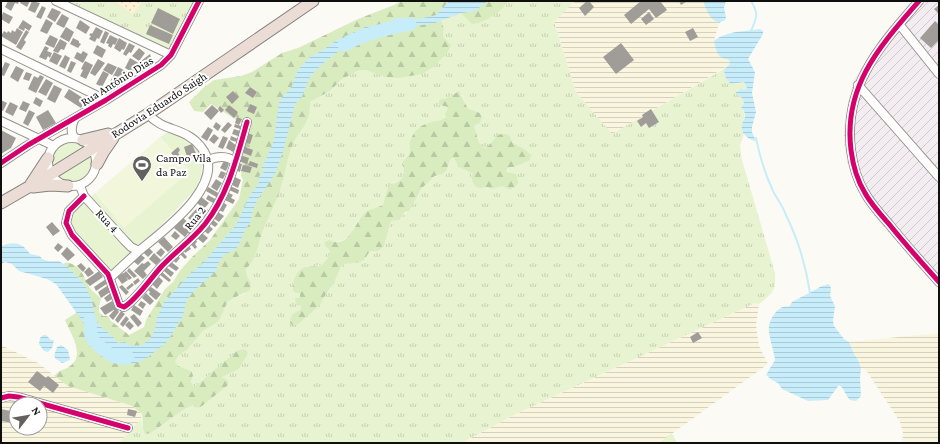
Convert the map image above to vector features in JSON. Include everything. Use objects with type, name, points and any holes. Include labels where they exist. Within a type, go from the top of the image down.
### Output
[{"type":"highway","name":"Rodovia Eduardo Saigh","points":[[1,203],[148,114],[313,1]]},
{"type":"highway","points":[[79,139],[118,131]]},
{"type":"highway","points":[[97,164],[118,131]]},
{"type":"highway","points":[[28,187],[48,158]]},
{"type":"highway","points":[[28,187],[50,185],[68,186]]},
{"type":"street","points":[[56,1],[171,55]]},
{"type":"street","name":"Rua Antônio Dias","points":[[1,163],[161,65],[171,55],[199,1]]},
{"type":"street","points":[[919,1],[873,58],[858,85],[850,120],[850,137],[854,164],[859,182],[866,195],[879,213],[939,282]]},
{"type":"street","points":[[900,24],[939,74]]},
{"type":"street","points":[[1,49],[106,100]]},
{"type":"street","points":[[858,85],[939,177]]},
{"type":"street","points":[[84,196],[69,211],[66,223],[72,235],[110,278],[139,251],[170,226],[190,205],[204,183],[208,160],[206,153],[189,135],[162,126],[153,120],[148,114]]},
{"type":"street","points":[[75,118],[72,130],[73,136],[79,139],[93,148],[97,164],[92,177],[80,186],[68,186],[57,182],[51,174],[48,165],[48,158],[54,146],[63,140],[79,139]]},
{"type":"street","points":[[1,122],[54,146]]},
{"type":"street","name":"Rua 2","points":[[110,278],[119,305],[124,307],[126,306],[162,266],[205,223],[218,204],[235,162],[247,122]]},
{"type":"street","points":[[208,160],[226,157],[235,162]]},
{"type":"street","name":"Rua 4","points":[[80,186],[84,196],[131,247],[139,251]]},
{"type":"street","points":[[1,398],[9,396],[18,397],[128,428]]},
{"type":"shaded area","points":[[575,1],[703,1],[710,15],[716,22],[719,23],[714,41],[715,47],[717,52],[730,61],[729,65],[612,135],[576,92],[554,21]]},
{"type":"shaded area","points":[[913,1],[939,1],[939,290],[876,218],[865,201],[854,182],[847,161],[844,143],[844,129],[848,103],[854,80],[883,35]]},
{"type":"shaded area","points":[[755,303],[759,304],[756,325],[759,346],[768,364],[659,443],[461,443],[518,413]]},
{"type":"shaded area","points":[[939,333],[939,443],[902,443],[903,433],[900,422],[866,370],[861,368],[849,342]]},
{"type":"shaded area","points":[[1,345],[38,363],[68,386],[132,406],[142,414],[141,419],[119,443],[1,442]]},
{"type":"green space","points":[[63,1],[197,1],[170,52]]},
{"type":"green space","points":[[401,1],[509,1],[493,16],[477,23],[472,24],[461,13],[441,20],[444,29],[443,37],[451,45],[447,54],[432,68],[422,74],[399,78],[385,77],[366,70],[360,70],[342,79],[330,91],[310,102],[310,110],[306,122],[291,149],[279,194],[263,231],[253,261],[246,269],[247,276],[251,283],[250,290],[227,303],[220,319],[215,324],[203,331],[187,350],[178,356],[175,362],[178,366],[191,371],[193,375],[191,382],[194,387],[237,351],[243,349],[247,351],[248,354],[239,369],[222,377],[228,381],[228,385],[202,406],[198,408],[193,405],[183,410],[151,433],[145,434],[142,414],[132,406],[68,386],[54,376],[70,366],[75,361],[77,356],[77,350],[73,337],[65,320],[76,313],[61,266],[64,263],[74,265],[80,270],[90,288],[101,299],[99,312],[103,316],[108,316],[111,321],[129,335],[144,327],[146,320],[165,289],[173,282],[191,258],[210,240],[239,199],[243,179],[241,176],[245,129],[241,123],[211,104],[203,112],[194,111],[189,102],[203,88],[214,80],[241,76],[252,72],[282,53],[298,48],[358,19]]},
{"type":"green space","points":[[509,1],[575,1],[554,22],[576,92],[612,134],[724,69],[724,74],[735,84],[744,82],[747,88],[744,90],[741,89],[735,93],[742,98],[744,103],[741,107],[744,115],[742,130],[744,134],[740,146],[742,160],[775,273],[774,288],[768,297],[759,304],[755,303],[518,413],[461,443],[119,443],[141,419],[143,428],[151,433],[183,410],[228,385],[228,381],[222,377],[239,369],[248,354],[247,351],[204,378],[194,387],[191,382],[193,375],[177,366],[175,362],[178,356],[187,350],[203,331],[215,324],[220,319],[227,303],[244,294],[251,283],[247,276],[246,269],[253,261],[263,231],[279,194],[289,154],[306,122],[310,110],[310,102],[330,91],[342,79],[360,70],[376,73],[443,37],[444,29],[441,20],[461,13],[472,23],[505,6]],"holes":[[[454,94],[462,95],[468,110],[480,113],[477,124],[474,127],[478,139],[483,147],[486,148],[492,144],[512,142],[526,150],[526,162],[511,168],[507,168],[510,190],[502,185],[491,189],[475,186],[471,177],[473,174],[464,170],[455,158],[450,160],[442,174],[436,176],[424,186],[405,214],[396,220],[391,221],[384,246],[370,251],[364,260],[345,264],[341,267],[334,283],[320,305],[300,310],[301,305],[295,298],[300,297],[300,293],[293,291],[293,286],[307,267],[322,265],[330,255],[329,249],[332,242],[345,239],[352,232],[356,223],[371,209],[383,205],[395,182],[400,180],[404,175],[404,160],[409,156],[409,143],[413,136],[425,125],[442,120],[447,116],[448,107],[443,106],[448,98]]]},
{"type":"green space","points":[[459,91],[468,109],[480,113],[482,117],[480,123],[474,127],[480,144],[486,148],[498,135],[505,134],[509,135],[512,142],[526,150],[531,155],[530,160],[507,168],[507,172],[516,174],[518,184],[510,190],[502,186],[491,189],[479,188],[475,186],[473,182],[471,177],[473,174],[459,167],[454,158],[450,160],[446,171],[435,176],[422,188],[409,211],[405,212],[399,220],[391,221],[384,246],[378,251],[370,251],[364,260],[360,262],[345,264],[341,267],[334,283],[320,305],[297,325],[293,326],[290,323],[291,317],[300,310],[301,306],[296,305],[295,298],[300,297],[300,293],[293,291],[293,283],[297,273],[306,267],[322,265],[330,255],[329,249],[325,246],[325,242],[329,240],[336,242],[342,241],[347,238],[366,212],[383,205],[388,187],[400,180],[404,175],[404,168],[402,164],[409,155],[409,143],[413,135],[418,129],[427,123],[445,118],[447,116],[445,113],[448,107],[439,105],[439,101],[441,99],[448,98]]},
{"type":"green space","points":[[168,132],[182,135],[193,143],[202,159],[202,171],[196,189],[142,245],[133,244],[90,198],[95,193],[124,227],[189,171],[160,137]]},
{"type":"green space","name":"Campo Vila da Paz","points":[[160,137],[190,171],[124,228],[95,193]]},
{"type":"green space","points":[[73,141],[88,147],[94,162],[88,177],[73,183],[58,177],[52,162],[58,147]]},
{"type":"green space","points":[[85,199],[135,252],[110,275],[71,230],[69,218],[71,212]]},
{"type":"green space","points":[[672,433],[677,443],[659,443]]},
{"type":"sand","points":[[115,1],[143,1],[132,14]]},
{"type":"water","points":[[449,1],[488,1],[475,11],[461,13],[435,23],[416,26],[396,26],[370,35],[358,37],[327,60],[313,73],[302,97],[296,103],[294,108],[283,152],[275,174],[258,199],[252,212],[251,221],[239,244],[236,249],[224,255],[217,265],[217,270],[193,292],[186,302],[183,316],[168,341],[147,358],[137,363],[124,365],[104,348],[96,345],[81,319],[56,284],[47,279],[19,271],[12,264],[5,262],[1,264],[1,246],[10,243],[21,245],[30,254],[40,256],[42,259],[48,261],[59,261],[68,267],[85,285],[92,301],[96,320],[100,326],[118,343],[125,342],[131,346],[143,345],[147,340],[148,342],[155,330],[157,318],[164,302],[192,272],[203,263],[236,225],[250,195],[259,183],[259,176],[264,172],[261,167],[264,164],[274,140],[280,100],[291,88],[298,70],[310,57],[337,40],[365,27],[389,23],[393,19],[419,19],[436,15]]},
{"type":"water","points":[[703,1],[726,1],[724,8],[726,17],[725,20],[719,23],[716,22],[709,14]]},
{"type":"water","points":[[760,29],[763,31],[763,34],[748,59],[755,72],[752,93],[756,112],[752,132],[756,141],[748,138],[742,131],[742,124],[745,116],[741,107],[744,103],[742,98],[735,93],[741,89],[744,90],[747,88],[744,82],[731,84],[727,79],[724,74],[724,69],[729,65],[730,61],[719,55],[714,41],[719,37],[730,33]]},
{"type":"water","points":[[829,284],[831,288],[830,296],[835,306],[833,321],[834,326],[844,339],[849,342],[861,368],[861,396],[856,401],[850,400],[843,388],[839,385],[828,400],[808,401],[782,389],[778,383],[766,375],[775,360],[769,326],[776,312],[782,307],[789,307],[792,302],[822,286]]},
{"type":"water","points":[[43,335],[46,335],[51,340],[54,340],[52,348],[48,352],[44,351],[39,344],[40,338]]},
{"type":"water","points":[[61,345],[68,350],[70,360],[62,363],[54,356],[57,347]]},
{"type":"building","points":[[8,1],[19,1],[18,4],[15,3],[11,11],[5,7]]},
{"type":"building","points":[[21,1],[30,1],[27,7],[20,3]]},
{"type":"building","points":[[32,1],[40,3],[35,13],[28,10]]},
{"type":"building","points":[[589,1],[594,7],[585,16],[579,8]]},
{"type":"building","points":[[641,1],[660,1],[667,10],[656,18],[649,9],[631,24],[624,15]]},
{"type":"building","points":[[679,1],[686,1],[686,2],[681,5]]},
{"type":"building","points":[[939,5],[939,14],[934,9]]},
{"type":"building","points":[[42,6],[46,8],[41,19],[36,17]]},
{"type":"building","points":[[52,8],[61,12],[55,22],[47,17]]},
{"type":"building","points":[[158,8],[180,19],[173,34],[151,23]]},
{"type":"building","points":[[3,12],[13,17],[9,24],[1,19]]},
{"type":"building","points":[[649,12],[654,19],[646,25],[641,19]]},
{"type":"building","points":[[62,14],[69,18],[64,28],[56,24]]},
{"type":"building","points":[[46,19],[53,23],[47,34],[40,31]]},
{"type":"building","points":[[23,20],[32,26],[29,31],[25,28],[24,31],[18,28]]},
{"type":"building","points":[[80,20],[90,27],[86,34],[76,28]]},
{"type":"building","points":[[935,21],[939,25],[939,40],[931,48],[920,38]]},
{"type":"building","points":[[150,25],[173,35],[169,44],[146,34]]},
{"type":"building","points":[[66,27],[74,32],[69,42],[60,37]]},
{"type":"building","points":[[96,27],[103,31],[99,39],[97,38],[95,42],[89,39],[91,36],[89,35],[91,33],[92,34]]},
{"type":"building","points":[[17,28],[23,32],[16,45],[1,36],[4,31],[11,33],[12,30],[15,32]]},
{"type":"building","points":[[693,28],[698,37],[690,41],[685,32]]},
{"type":"building","points":[[26,30],[29,32],[24,40],[26,42],[21,50],[16,47]]},
{"type":"building","points":[[105,31],[109,33],[104,44],[100,42]]},
{"type":"building","points":[[50,35],[58,39],[54,48],[45,44]]},
{"type":"building","points":[[110,35],[118,39],[115,45],[113,44],[111,48],[108,46],[109,44],[106,43]]},
{"type":"building","points":[[73,38],[81,44],[78,48],[70,44]]},
{"type":"building","points":[[119,38],[127,43],[124,50],[122,49],[120,52],[114,48]]},
{"type":"building","points":[[60,39],[67,43],[64,50],[61,49],[58,53],[53,51]]},
{"type":"building","points":[[129,43],[135,46],[131,53],[129,52],[126,56],[123,54]]},
{"type":"building","points":[[621,43],[634,60],[616,74],[603,57]]},
{"type":"building","points":[[97,45],[106,50],[102,58],[93,53]]},
{"type":"building","points":[[45,46],[49,48],[47,51],[52,53],[50,58],[48,56],[46,60],[39,57]]},
{"type":"building","points":[[139,48],[145,53],[139,61],[132,56]]},
{"type":"building","points":[[83,51],[88,54],[83,63],[74,58],[77,52],[81,54]]},
{"type":"building","points":[[54,52],[62,56],[57,65],[49,61]]},
{"type":"building","points":[[150,54],[152,60],[145,66],[141,61]]},
{"type":"building","points":[[65,55],[70,58],[65,69],[59,66]]},
{"type":"building","points":[[130,58],[144,66],[135,74],[125,68]]},
{"type":"building","points":[[98,59],[105,63],[95,76],[90,73]]},
{"type":"building","points":[[71,61],[76,63],[71,73],[67,71]]},
{"type":"building","points":[[85,61],[93,65],[86,79],[80,76],[83,70],[81,69]]},
{"type":"building","points":[[5,62],[10,64],[4,76],[1,75],[1,71]]},
{"type":"building","points":[[108,63],[117,67],[112,75],[103,70]]},
{"type":"building","points":[[16,66],[24,70],[18,82],[10,77]]},
{"type":"building","points":[[118,67],[133,75],[109,93],[105,91]]},
{"type":"building","points":[[103,71],[109,74],[102,87],[96,84]]},
{"type":"building","points":[[26,72],[32,74],[29,81],[23,79]]},
{"type":"building","points":[[40,75],[44,77],[36,93],[28,89],[34,76],[38,78]]},
{"type":"building","points":[[46,79],[53,83],[46,96],[38,92]]},
{"type":"building","points":[[54,85],[62,89],[55,103],[47,99]]},
{"type":"building","points":[[250,87],[257,92],[253,98],[245,93]]},
{"type":"building","points":[[69,89],[86,100],[81,108],[64,97]]},
{"type":"building","points":[[233,91],[239,97],[232,104],[226,97]]},
{"type":"building","points":[[36,97],[43,101],[40,107],[33,103]]},
{"type":"building","points":[[1,100],[7,103],[3,111],[1,110]]},
{"type":"building","points":[[23,101],[30,104],[26,112],[19,109]]},
{"type":"building","points":[[10,102],[18,106],[13,116],[5,112]]},
{"type":"building","points":[[250,104],[257,107],[254,114],[247,111]]},
{"type":"building","points":[[212,105],[219,111],[211,120],[204,113]]},
{"type":"building","points":[[229,105],[238,112],[234,118],[225,110]]},
{"type":"building","points":[[220,106],[224,110],[221,113],[218,109]]},
{"type":"building","points":[[651,109],[659,122],[649,128],[646,123],[641,127],[637,121],[643,117],[642,115]]},
{"type":"building","points":[[29,110],[35,113],[28,126],[23,123]]},
{"type":"building","points":[[48,110],[56,123],[43,130],[36,117]]},
{"type":"building","points":[[237,117],[242,119],[239,125],[235,123]]},
{"type":"building","points":[[216,122],[221,126],[218,131],[213,127]]},
{"type":"building","points":[[228,122],[232,125],[225,133],[221,130]]},
{"type":"building","points":[[235,124],[244,127],[243,130],[234,127]]},
{"type":"building","points":[[208,127],[213,130],[207,141],[201,137]]},
{"type":"building","points":[[234,129],[243,132],[241,137],[232,134]]},
{"type":"building","points":[[1,130],[16,138],[11,148],[1,154]]},
{"type":"building","points":[[247,133],[253,135],[250,144],[244,142]]},
{"type":"building","points":[[214,134],[219,138],[214,144],[209,140]]},
{"type":"building","points":[[223,136],[228,138],[223,149],[218,147]]},
{"type":"building","points":[[231,136],[238,139],[237,142],[230,140]]},
{"type":"building","points":[[229,140],[237,146],[235,153],[226,148]]},
{"type":"building","points":[[192,144],[197,156],[188,160],[184,147]]},
{"type":"building","points":[[243,146],[253,150],[251,156],[241,152]]},
{"type":"building","points":[[178,147],[180,150],[178,153],[183,159],[180,162],[171,153]]},
{"type":"building","points":[[240,155],[249,158],[247,164],[238,161]]},
{"type":"building","points":[[224,161],[229,164],[226,171],[220,168]]},
{"type":"building","points":[[250,161],[258,164],[257,168],[248,165]]},
{"type":"building","points":[[238,163],[242,164],[240,172],[235,170]]},
{"type":"building","points":[[243,165],[252,167],[250,173],[241,171]]},
{"type":"building","points":[[221,171],[226,173],[223,179],[218,177]]},
{"type":"building","points":[[235,177],[241,180],[238,188],[232,185]]},
{"type":"building","points":[[216,179],[222,183],[217,191],[211,187]]},
{"type":"building","points":[[230,186],[239,190],[238,194],[229,190]]},
{"type":"building","points":[[208,187],[220,194],[218,198],[206,191]]},
{"type":"building","points":[[227,192],[233,195],[231,198],[235,200],[233,204],[223,199]]},
{"type":"building","points":[[208,195],[217,200],[215,204],[206,199]]},
{"type":"building","points":[[200,196],[209,203],[204,209],[196,202]]},
{"type":"building","points":[[224,203],[227,205],[223,212],[219,210]]},
{"type":"building","points":[[198,207],[204,212],[207,209],[211,212],[205,218],[201,214],[199,217],[203,221],[198,226],[188,218]]},
{"type":"building","points":[[218,212],[224,216],[219,222],[213,218]]},
{"type":"building","points":[[183,218],[191,225],[189,228],[193,232],[191,235],[188,233],[185,237],[174,228]]},
{"type":"building","points":[[211,218],[218,224],[215,227],[208,222]]},
{"type":"building","points":[[52,222],[60,231],[53,236],[46,227]]},
{"type":"building","points":[[207,224],[213,229],[208,234],[203,230]]},
{"type":"building","points":[[175,231],[180,236],[176,240],[171,236]]},
{"type":"building","points":[[202,233],[208,238],[203,243],[197,238]]},
{"type":"building","points":[[164,237],[173,247],[168,252],[158,242]]},
{"type":"building","points":[[194,238],[197,242],[195,244],[197,247],[195,249],[189,242]]},
{"type":"building","points":[[58,243],[63,247],[58,252],[54,248]]},
{"type":"building","points":[[189,246],[191,249],[185,253],[184,250]]},
{"type":"building","points":[[67,247],[75,255],[68,261],[61,254]]},
{"type":"building","points":[[149,248],[153,252],[148,257],[142,251]]},
{"type":"building","points":[[161,248],[165,252],[161,257],[156,253]]},
{"type":"building","points":[[181,250],[187,257],[185,259],[178,252]]},
{"type":"building","points":[[154,253],[161,260],[156,265],[149,259]]},
{"type":"building","points":[[140,254],[145,258],[138,265],[133,261]]},
{"type":"building","points":[[176,255],[180,258],[176,263],[172,259]]},
{"type":"building","points":[[148,261],[151,264],[144,271],[147,275],[143,279],[134,271],[142,263],[144,264]]},
{"type":"building","points":[[170,261],[179,268],[176,271],[167,265]]},
{"type":"building","points":[[81,263],[86,268],[83,272],[77,266]]},
{"type":"building","points":[[89,267],[94,273],[88,277],[84,272]]},
{"type":"building","points":[[166,267],[174,273],[171,277],[164,271]]},
{"type":"building","points":[[129,268],[137,276],[134,278],[127,271]]},
{"type":"building","points":[[99,271],[103,277],[90,286],[85,281]]},
{"type":"building","points":[[126,271],[132,278],[129,280],[123,274]]},
{"type":"building","points":[[161,271],[171,280],[169,282],[159,274]]},
{"type":"building","points":[[123,273],[128,280],[122,284],[117,277]]},
{"type":"building","points":[[159,277],[163,281],[157,289],[152,284]]},
{"type":"building","points":[[138,278],[140,281],[135,285],[133,282]]},
{"type":"building","points":[[106,279],[108,283],[96,291],[94,287]]},
{"type":"building","points":[[132,283],[134,285],[128,290],[126,288]]},
{"type":"building","points":[[110,284],[113,290],[101,298],[98,292]]},
{"type":"building","points":[[122,285],[129,292],[126,295],[119,287]]},
{"type":"building","points":[[151,287],[161,294],[156,300],[149,294],[150,292],[148,290]]},
{"type":"building","points":[[112,292],[116,297],[107,302],[104,298]]},
{"type":"building","points":[[146,293],[154,301],[150,305],[142,298]]},
{"type":"building","points":[[112,301],[117,308],[105,315],[100,308]]},
{"type":"building","points":[[141,301],[146,304],[143,309],[138,305]]},
{"type":"building","points":[[134,305],[143,311],[140,316],[131,310]]},
{"type":"building","points":[[116,308],[119,312],[113,320],[109,316]]},
{"type":"building","points":[[121,311],[125,314],[118,323],[115,320]]},
{"type":"building","points":[[134,314],[142,323],[138,327],[130,317]]},
{"type":"building","points":[[126,316],[129,319],[123,327],[120,324]]},
{"type":"building","points":[[129,321],[134,326],[130,330],[125,325]]},
{"type":"building","points":[[698,332],[702,338],[693,343],[690,337]]},
{"type":"building","points":[[37,371],[46,378],[48,376],[59,385],[53,393],[44,386],[40,391],[28,382]]},
{"type":"building","points":[[1,409],[8,410],[8,422],[1,421]]},
{"type":"building","points":[[128,409],[137,411],[135,417],[127,415]]},
{"type":"waterway","points":[[751,1],[756,13],[755,22],[751,31]]},
{"type":"waterway","points":[[344,45],[376,32],[410,24]]},
{"type":"waterway","points":[[756,138],[767,178],[784,210],[797,242],[806,272],[810,293]]},
{"type":"waterway","points":[[90,320],[91,336],[98,345],[115,357],[128,357]]},
{"type":"cycle path","points":[[1,163],[28,145],[106,100],[161,65],[171,55],[199,1]]},
{"type":"cycle path","points":[[919,1],[891,34],[867,68],[853,106],[850,127],[851,150],[854,167],[858,178],[870,201],[939,282]]},
{"type":"cycle path","points":[[84,196],[69,211],[66,223],[72,235],[108,274],[119,305],[124,307],[129,304],[166,262],[200,230],[213,213],[231,175],[247,122]]},
{"type":"cycle path","points":[[1,398],[9,396],[18,397],[128,428]]},
{"type":"place","name":"Campo Vila da Paz","points":[[142,182]]}]
